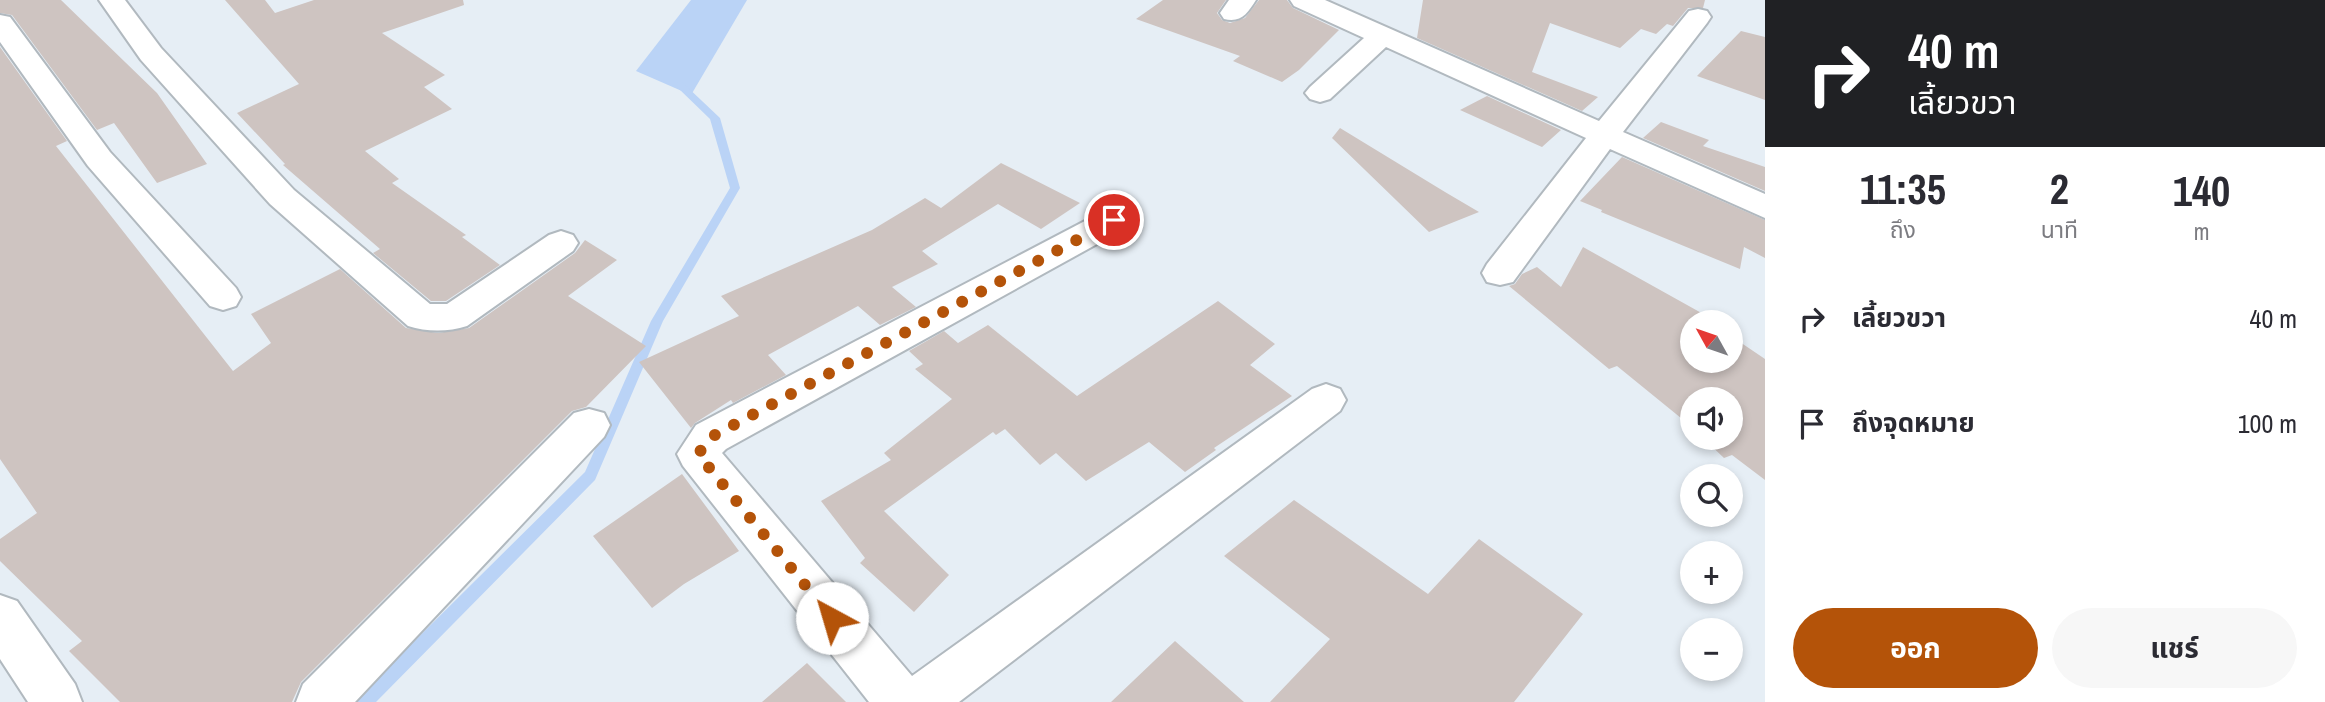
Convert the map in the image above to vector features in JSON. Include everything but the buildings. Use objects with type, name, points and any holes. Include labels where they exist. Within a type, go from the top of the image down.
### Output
[{"type":"street","points":[[112,0],[151,54],[282,197],[421,317],[454,317],[561,243]]},
{"type":"street","points":[[1303,0],[1765,207]]},
{"type":"street","points":[[1500,272],[1698,17]]},
{"type":"street","points":[[0,23],[99,159],[223,297]]},
{"type":"street","points":[[1320,93],[1383,35]]},
{"type":"street","points":[[901,702],[698,454],[711,437],[1114,220]]},
{"type":"street","points":[[918,702],[1326,400]]},
{"type":"street","points":[[321,702],[589,425]]},
{"type":"street","points":[[0,617],[57,702]]},
{"type":"water","points":[[691,0],[747,0],[691,95],[636,71]]},
{"type":"waterway","points":[[365,702],[590,476],[657,321],[735,188],[715,118],[680,85]]},
{"type":"route","points":[[832,618],[698,454],[711,437],[1114,220]]}]
